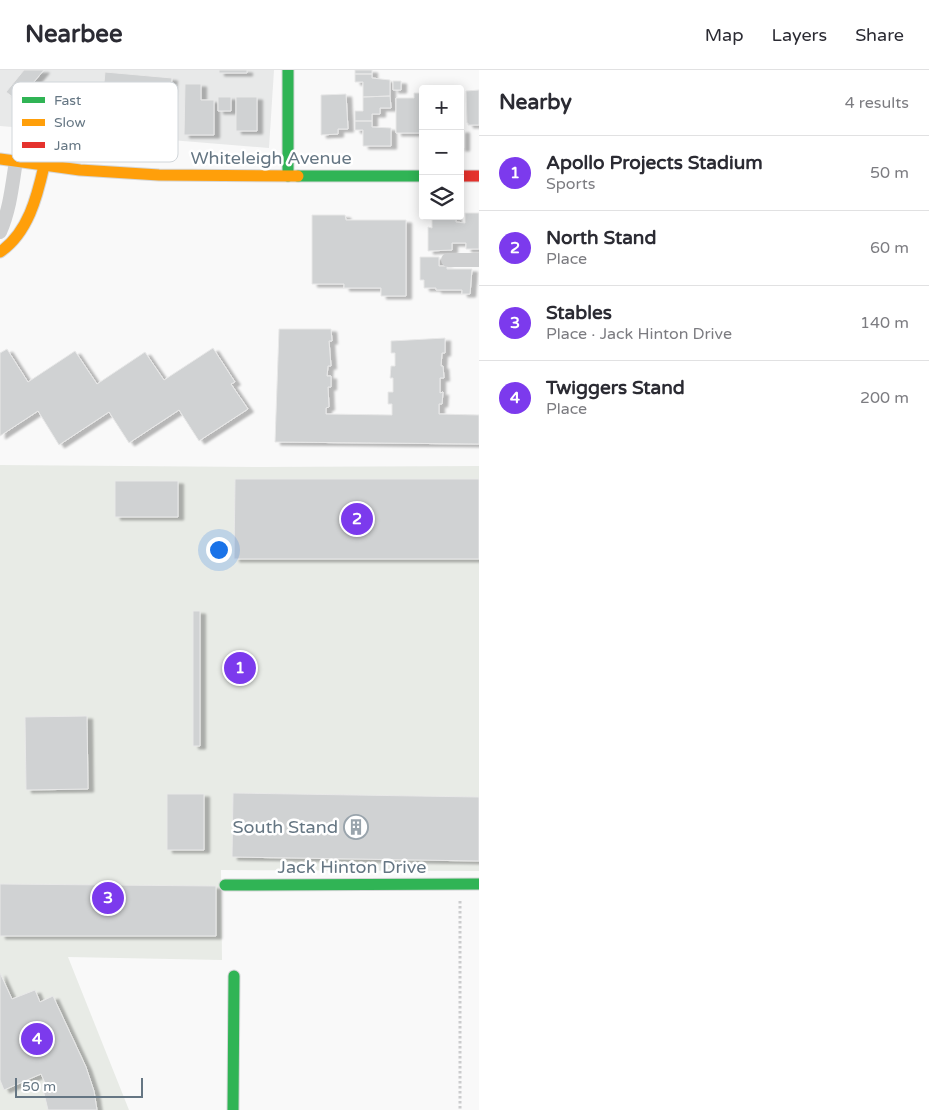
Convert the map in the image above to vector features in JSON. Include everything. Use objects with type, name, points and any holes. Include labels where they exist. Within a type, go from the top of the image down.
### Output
[{"type":"street","points":[[288,70],[288,176]]},
{"type":"street","points":[[0,232],[11,198],[16,162]]},
{"type":"street","name":"Whiteleigh Avenue","points":[[22,162],[90,171],[159,175],[419,176]]},
{"type":"street","points":[[0,252],[7,249],[27,219],[38,193],[44,166]]},
{"type":"street","points":[[464,176],[479,176]]},
{"type":"street","points":[[448,260],[479,260]]},
{"type":"street","name":"Jack Hinton Drive","points":[[225,885],[479,884]]},
{"type":"street","points":[[233,1110],[234,976]]},
{"type":"path","points":[[460,884],[460,1110]]},
{"type":"shaded area","points":[[0,70],[274,70],[269,148],[178,141],[178,82],[12,82],[12,127],[0,126]]},
{"type":"shaded area","points":[[0,465],[479,466],[479,871],[221,870],[222,960],[68,957],[129,1110],[0,1110]]},
{"type":"building","points":[[24,70],[44,70],[34,82],[14,82]]},
{"type":"building","points":[[219,70],[247,70],[247,73],[219,73]]},
{"type":"building","points":[[355,70],[372,70],[372,74],[355,74]]},
{"type":"building","points":[[105,72],[172,78],[172,82],[104,82]]},
{"type":"building","points":[[355,74],[372,74],[372,78],[390,80],[390,96],[363,97],[363,82],[355,82]]},
{"type":"building","points":[[393,81],[401,81],[401,90],[393,90]]},
{"type":"building","points":[[185,84],[201,84],[201,100],[214,100],[214,135],[184,135]]},
{"type":"building","points":[[12,85],[12,96],[6,92]]},
{"type":"building","points":[[479,90],[479,125],[468,125],[466,91]]},
{"type":"building","points":[[414,93],[419,93],[419,133],[396,133],[396,98],[414,98]]},
{"type":"building","points":[[346,94],[348,129],[338,129],[338,134],[321,135],[321,95]]},
{"type":"building","points":[[390,96],[391,108],[380,108],[380,114],[372,114],[372,121],[355,121],[355,111],[363,111],[363,97]]},
{"type":"building","points":[[218,97],[231,97],[231,111],[218,111]]},
{"type":"building","points":[[236,97],[257,97],[257,131],[236,131]]},
{"type":"building","points":[[355,121],[372,121],[372,127],[391,128],[391,146],[363,146],[363,130],[355,130]]},
{"type":"building","points":[[465,213],[479,213],[479,249],[466,249],[466,243],[452,243],[452,250],[428,251],[428,227],[432,228],[432,220],[456,220],[456,222],[465,223]]},
{"type":"building","points":[[312,215],[345,215],[346,220],[406,220],[406,296],[381,296],[381,288],[344,288],[344,284],[312,284]]},
{"type":"building","points":[[420,257],[439,257],[439,266],[447,266],[447,269],[472,269],[470,294],[462,294],[462,290],[424,288],[424,280],[420,280]]},
{"type":"building","points":[[279,329],[331,329],[332,341],[329,341],[331,366],[328,366],[327,376],[331,376],[331,387],[328,387],[329,407],[326,408],[326,414],[392,415],[392,404],[388,404],[388,392],[393,392],[393,378],[390,378],[391,366],[395,366],[395,353],[391,353],[391,341],[445,338],[445,353],[442,353],[441,366],[443,366],[444,378],[440,378],[440,393],[443,392],[442,404],[439,404],[439,414],[479,415],[479,444],[275,442]]},
{"type":"building","points":[[213,348],[235,382],[231,384],[248,409],[199,441],[179,410],[129,443],[109,412],[59,445],[38,411],[0,436],[0,353],[7,349],[28,382],[75,351],[97,384],[145,352],[164,380]]},
{"type":"building","points":[[235,479],[479,479],[479,559],[234,559]]},
{"type":"building","points":[[115,481],[178,481],[178,517],[115,517]]},
{"type":"building","points":[[193,611],[200,611],[200,746],[193,746]]},
{"type":"building","points":[[87,716],[88,789],[26,790],[25,717]]},
{"type":"building","name":"South Stand","points":[[233,793],[479,797],[479,861],[232,857]]},
{"type":"building","points":[[167,794],[204,794],[204,850],[167,850]]},
{"type":"building","points":[[0,884],[216,886],[216,936],[0,936]]},
{"type":"building","points":[[0,973],[12,999],[35,990],[40,1002],[53,996],[86,1067],[94,1091],[97,1110],[48,1110],[42,1085],[45,1083],[41,1074],[4,1090],[0,1080]]},
{"type":"traffic: fast","points":[[288,70],[288,176]]},
{"type":"traffic: fast","points":[[298,176],[419,176]]},
{"type":"traffic: fast","points":[[225,885],[479,884]]},
{"type":"traffic: fast","points":[[233,1110],[234,976]]},
{"type":"traffic: slow","points":[[0,159],[12,161]]},
{"type":"traffic: slow","points":[[22,162],[80,170],[159,175],[298,176]]},
{"type":"traffic: slow","points":[[0,252],[18,235],[30,214],[44,166]]},
{"type":"traffic: jam","points":[[464,176],[479,176]]},
{"type":"place","name":"North Stand","points":[[357,519]]},
{"type":"place","name":"Apollo Projects Stadium","points":[[240,668]]},
{"type":"place","name":"South Stand","points":[[356,827]]},
{"type":"place","name":"Stables","points":[[108,898]]},
{"type":"place","name":"Twiggers Stand","points":[[37,1039]]}]
